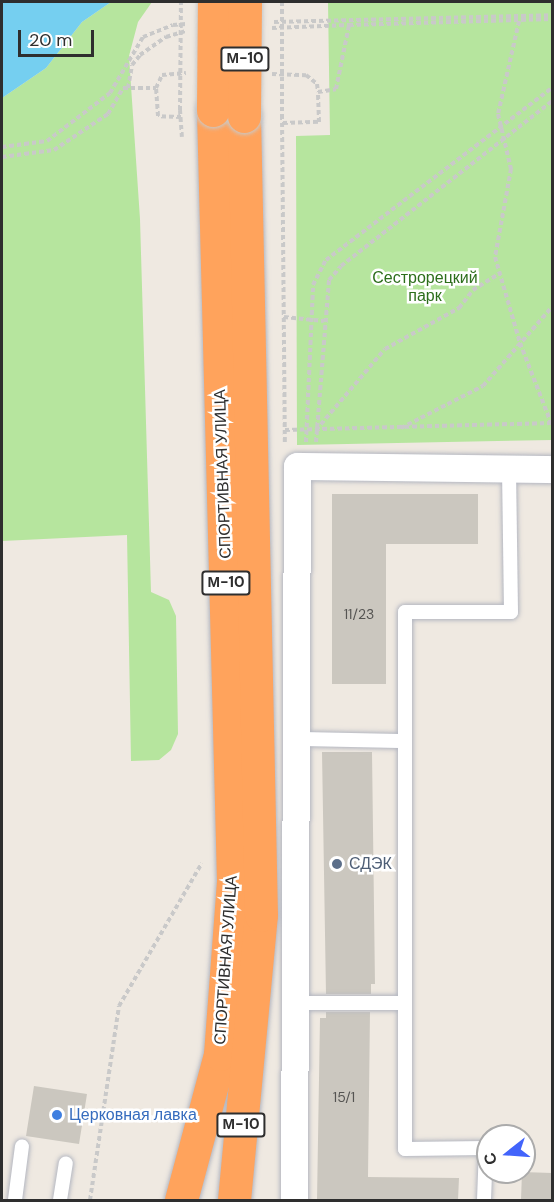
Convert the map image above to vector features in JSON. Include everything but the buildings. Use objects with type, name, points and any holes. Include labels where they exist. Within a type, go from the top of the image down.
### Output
[{"type":"highway","name":"СПОРТИВНАЯ УЛИЦА","points":[[214,2],[213,110],[235,1052]]},
{"type":"highway","name":"СПОРТИВНАЯ УЛИЦА","points":[[235,1052],[261,915],[261,791],[244,116],[245,2]]},
{"type":"highway","name":"М-10","points":[[182,1200],[235,1052]]},
{"type":"highway","name":"М-10","points":[[234,1200],[235,1052]]},
{"type":"street","points":[[294,1200],[297,466],[552,469]]},
{"type":"lane","points":[[484,1200],[486,1148],[405,1149],[405,612],[511,612],[509,468]]},
{"type":"lane","points":[[297,739],[405,741]]},
{"type":"lane","points":[[294,1003],[405,1003]]},
{"type":"lane","points":[[15,1200],[22,1146]]},
{"type":"lane","points":[[60,1200],[66,1163]]},
{"type":"path","points":[[181,2],[182,140]]},
{"type":"path","points":[[282,2],[285,430],[551,423],[520,343],[495,257],[511,169],[498,114],[519,21]]},
{"type":"path","points":[[538,15],[552,17]]},
{"type":"path","points":[[283,123],[319,122],[318,92],[336,89],[349,25],[519,21],[552,17]]},
{"type":"path","points":[[2,157],[54,150],[108,114],[123,88],[156,88]]},
{"type":"path","points":[[311,466],[306,429],[313,285],[326,260],[552,88]]},
{"type":"path","points":[[311,466],[329,280],[341,266],[552,101]]},
{"type":"path","points":[[158,116],[181,117]]},
{"type":"path","points":[[316,430],[385,350],[459,308],[473,290],[500,273]]},
{"type":"path","points":[[400,428],[483,386],[552,307]]},
{"type":"path","points":[[284,317],[324,321]]},
{"type":"path","points":[[90,1200],[119,1006],[205,856]]},
{"type":"green space","points":[[111,2],[152,2],[138,22],[129,56],[140,219],[151,592],[169,600],[176,616],[178,734],[171,750],[159,760],[131,761],[127,535],[2,541],[2,98],[46,68],[82,22]]},
{"type":"green space","name":"Сестрорецкий парк","points":[[328,2],[552,2],[552,440],[297,445],[296,136],[330,135]]},
{"type":"water","points":[[2,2],[111,2],[82,22],[46,68],[2,98]]},
{"type":"place","name":"СДЭК","points":[[337,864]]},
{"type":"place","name":"Церковная лавка","points":[[57,1115]]}]
